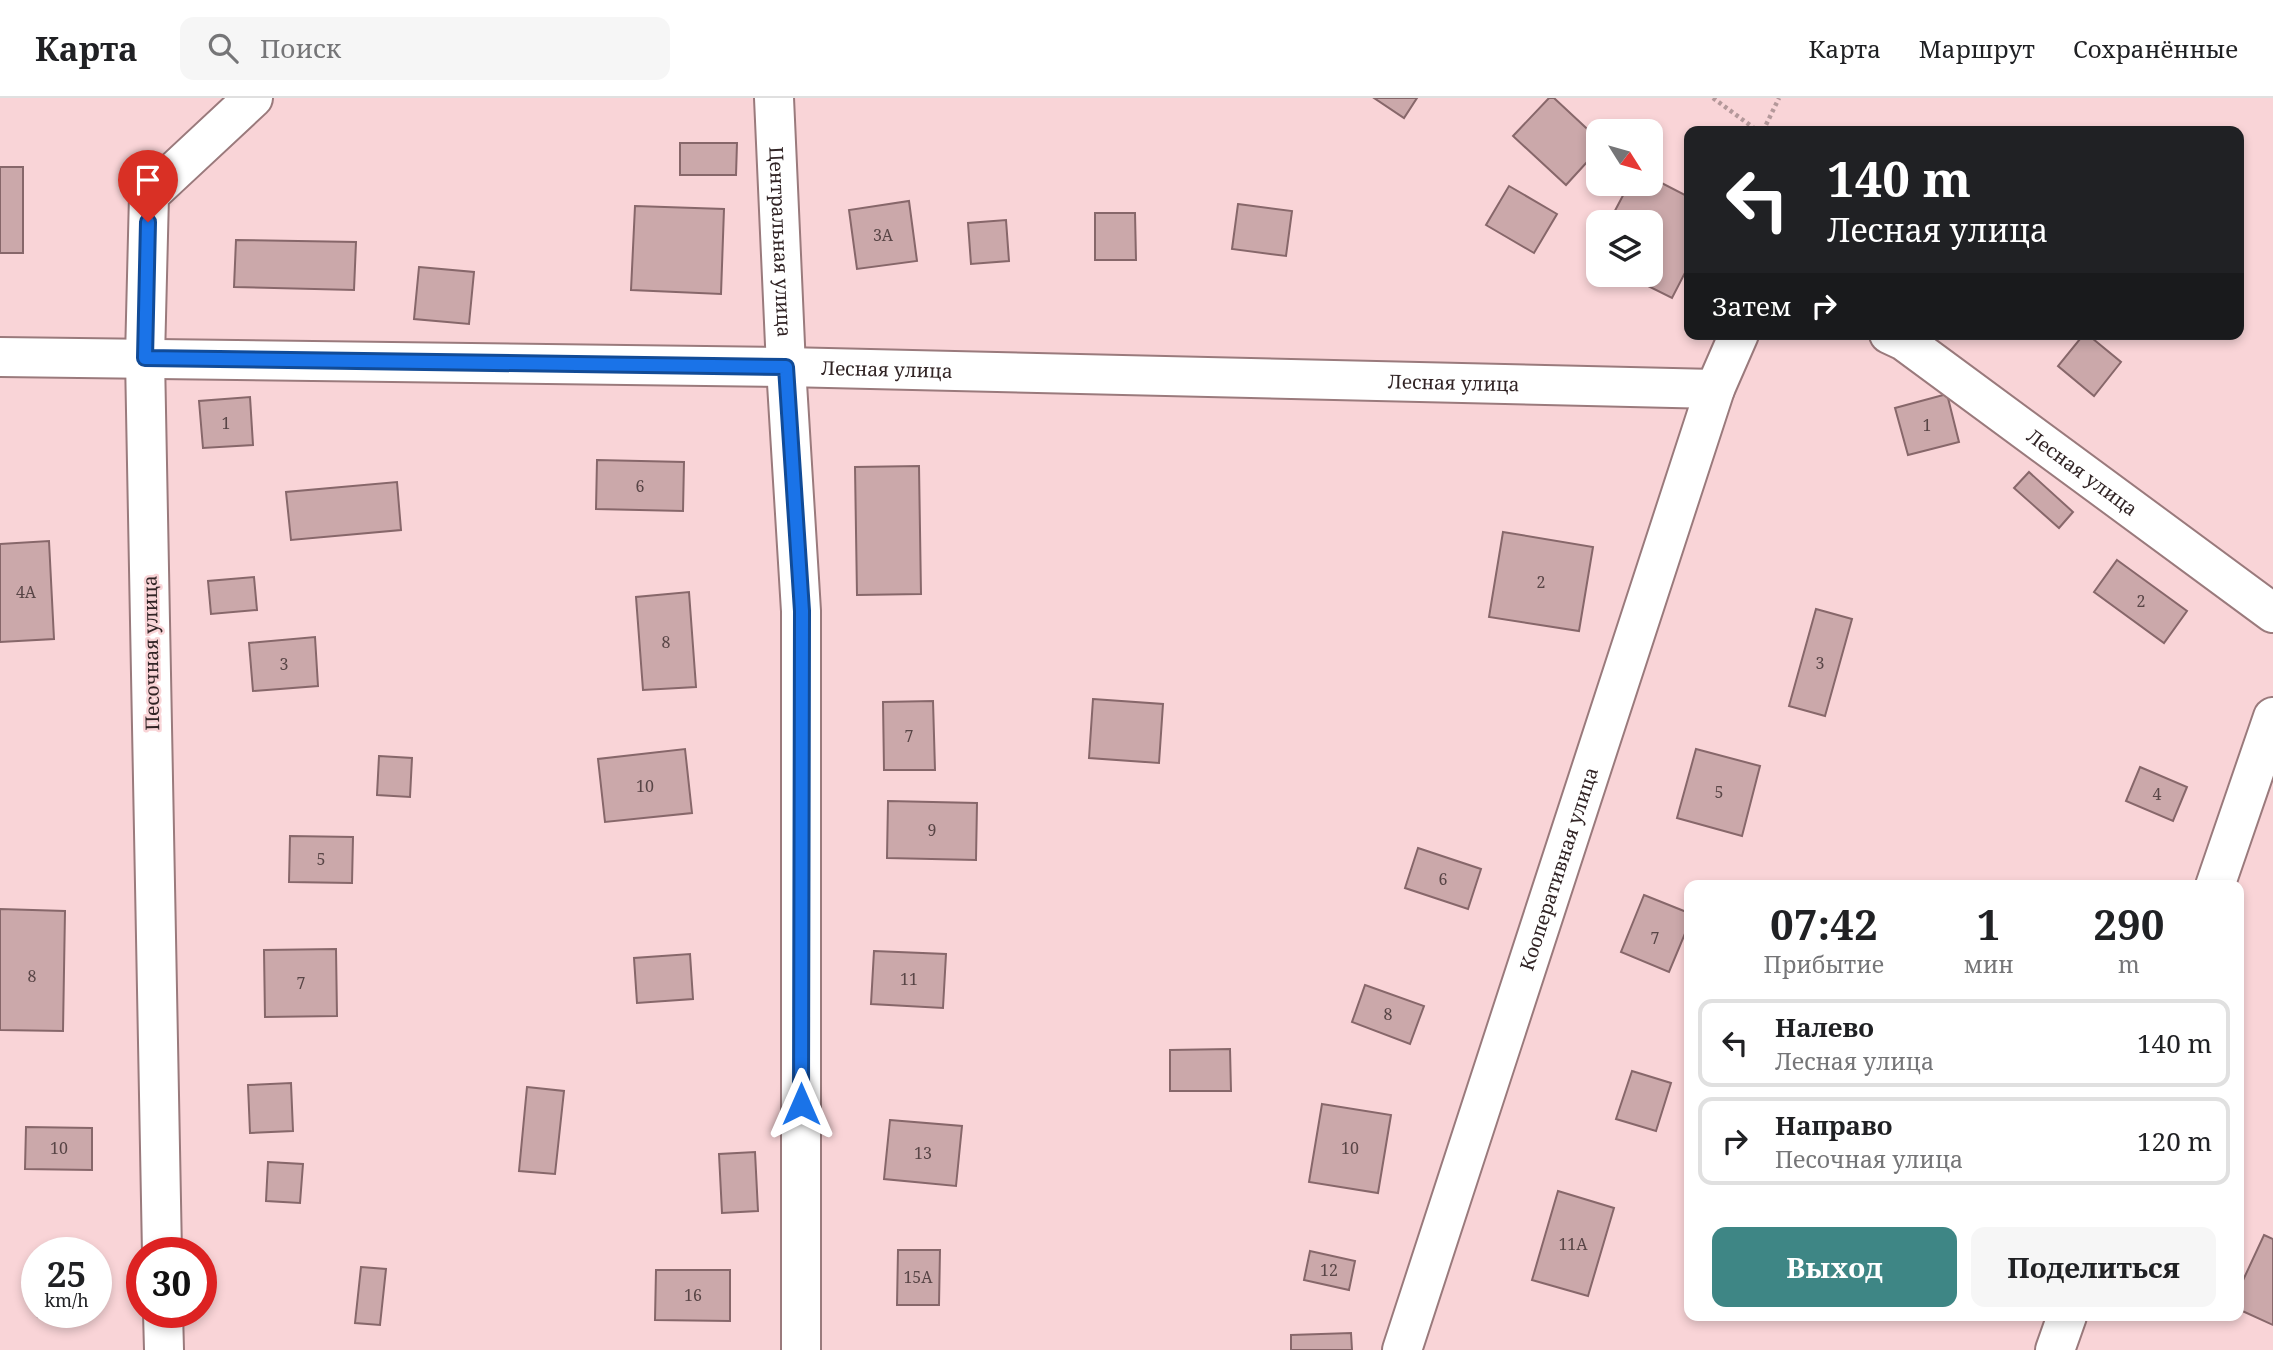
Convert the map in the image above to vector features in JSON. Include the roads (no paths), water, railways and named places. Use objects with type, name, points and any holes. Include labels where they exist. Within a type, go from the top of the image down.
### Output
[{"type":"street","name":"Песочная улица","points":[[162,1237],[145,358],[149,195],[253,98]]},
{"type":"street","name":"Центральная улица","points":[[774,98],[786,367],[802,611],[801,1350]]},
{"type":"street","points":[[1715,389],[1736,340]]},
{"type":"street","name":"Лесная улица","points":[[1902,340],[2273,613]]},
{"type":"street","name":"Лесная улица","points":[[0,357],[786,367],[1715,389]]},
{"type":"street","name":"Кооперативная улица","points":[[1402,1350],[1715,389]]},
{"type":"street","points":[[2217,880],[2273,717]]},
{"type":"street","points":[[2055,1350],[2065,1321]]},
{"type":"street","points":[[163,1328],[164,1350]]}]
